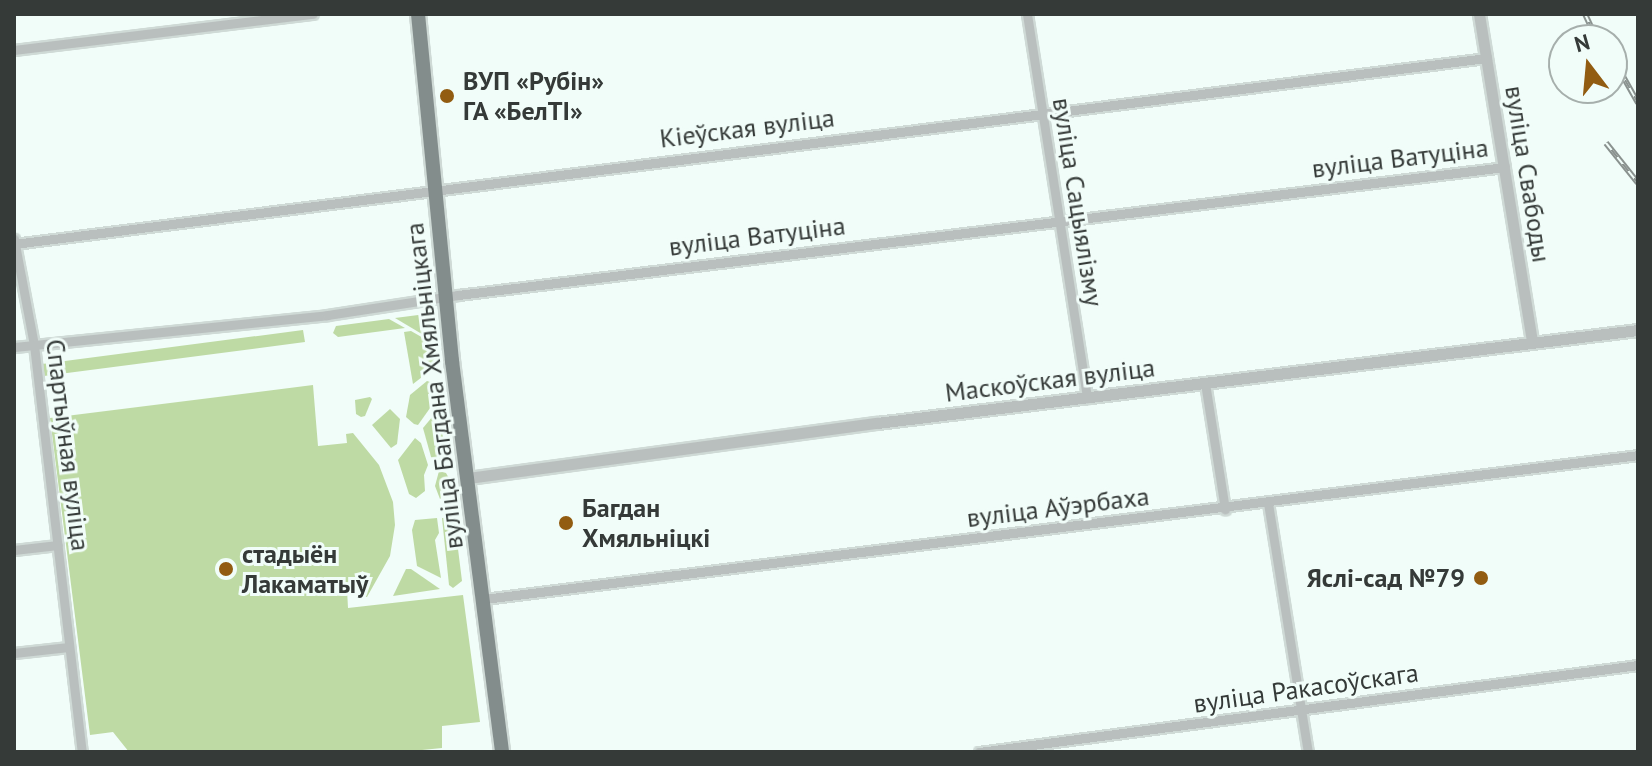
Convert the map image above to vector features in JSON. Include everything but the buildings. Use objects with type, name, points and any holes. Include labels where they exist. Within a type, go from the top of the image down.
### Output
[{"type":"main road","name":"вуліца Багдана Хмяльніцкага","points":[[418,14],[445,297],[502,752]]},
{"type":"street","points":[[14,50],[313,14]]},
{"type":"street","name":"вуліца Сацыялізму","points":[[1027,14],[1040,113],[1087,398]]},
{"type":"street","name":"вуліца Свабоды","points":[[1479,14],[1532,341]]},
{"type":"street","name":"Кіеўская вуліца","points":[[14,242],[1487,58]]},
{"type":"street","name":"вуліца Ватуціна","points":[[14,347],[327,315],[445,297],[1505,167]]},
{"type":"street","name":"Спартыўная вуліца","points":[[14,242],[34,345],[82,752]]},
{"type":"street","name":"Маскоўская вуліца","points":[[468,478],[1638,330]]},
{"type":"street","points":[[1205,383],[1225,509]]},
{"type":"street","name":"вуліца Аўэрбаха","points":[[484,599],[1225,509],[1638,455]]},
{"type":"street","points":[[1268,503],[1308,752]]},
{"type":"street","points":[[14,550],[58,545]]},
{"type":"street","points":[[14,653],[69,647]]},
{"type":"street","name":"вуліца Ракасоўскага","points":[[979,752],[1638,665]]},
{"type":"green space","points":[[426,314],[435,326],[437,343],[395,318]]},
{"type":"green space","points":[[389,319],[405,328],[338,337],[333,333],[336,326]]},
{"type":"green space","points":[[303,330],[305,342],[44,376],[42,364]]},
{"type":"green space","points":[[411,331],[432,343],[435,367],[413,384],[404,332]]},
{"type":"green space","points":[[427,381],[439,385],[440,394],[418,425],[414,424],[406,417],[410,395]]},
{"type":"green space","name":"стадыён Лакаматыў","points":[[313,385],[318,446],[347,443],[346,434],[353,433],[379,465],[393,502],[395,525],[390,556],[367,597],[360,597],[359,588],[347,589],[348,608],[463,595],[480,722],[442,726],[442,748],[402,752],[129,752],[113,732],[90,735],[50,418]]},
{"type":"green space","points":[[372,399],[365,416],[356,414],[355,400]]},
{"type":"green space","points":[[390,409],[400,419],[397,444],[391,448],[372,425]]},
{"type":"green space","points":[[438,410],[447,459],[433,464],[423,428]]},
{"type":"green space","points":[[415,438],[421,443],[428,465],[424,475],[425,491],[416,498],[409,494],[398,460]]},
{"type":"green space","points":[[439,471],[446,473],[450,480],[448,492],[440,499],[435,486]]},
{"type":"green space","points":[[454,517],[462,581],[453,588],[449,585],[442,518]]},
{"type":"green space","points":[[437,518],[439,533],[435,540],[441,578],[417,566],[412,530],[415,520]]},
{"type":"green space","points":[[406,569],[411,569],[440,589],[393,596]]},
{"type":"railway","points":[[1585,14],[1590,24]]},
{"type":"railway","points":[[1628,85],[1638,103]]},
{"type":"railway","points":[[1606,143],[1638,183]]},
{"type":"place","name":"ВУП «Рубін» ГА «БелТІ»","points":[[447,96]]},
{"type":"place","name":"Багдан Хмяльніцкі","points":[[566,523]]},
{"type":"place","name":"стадыён Лакаматыў","points":[[226,569]]},
{"type":"place","name":"Яслі-сад №79","points":[[1481,578]]}]
